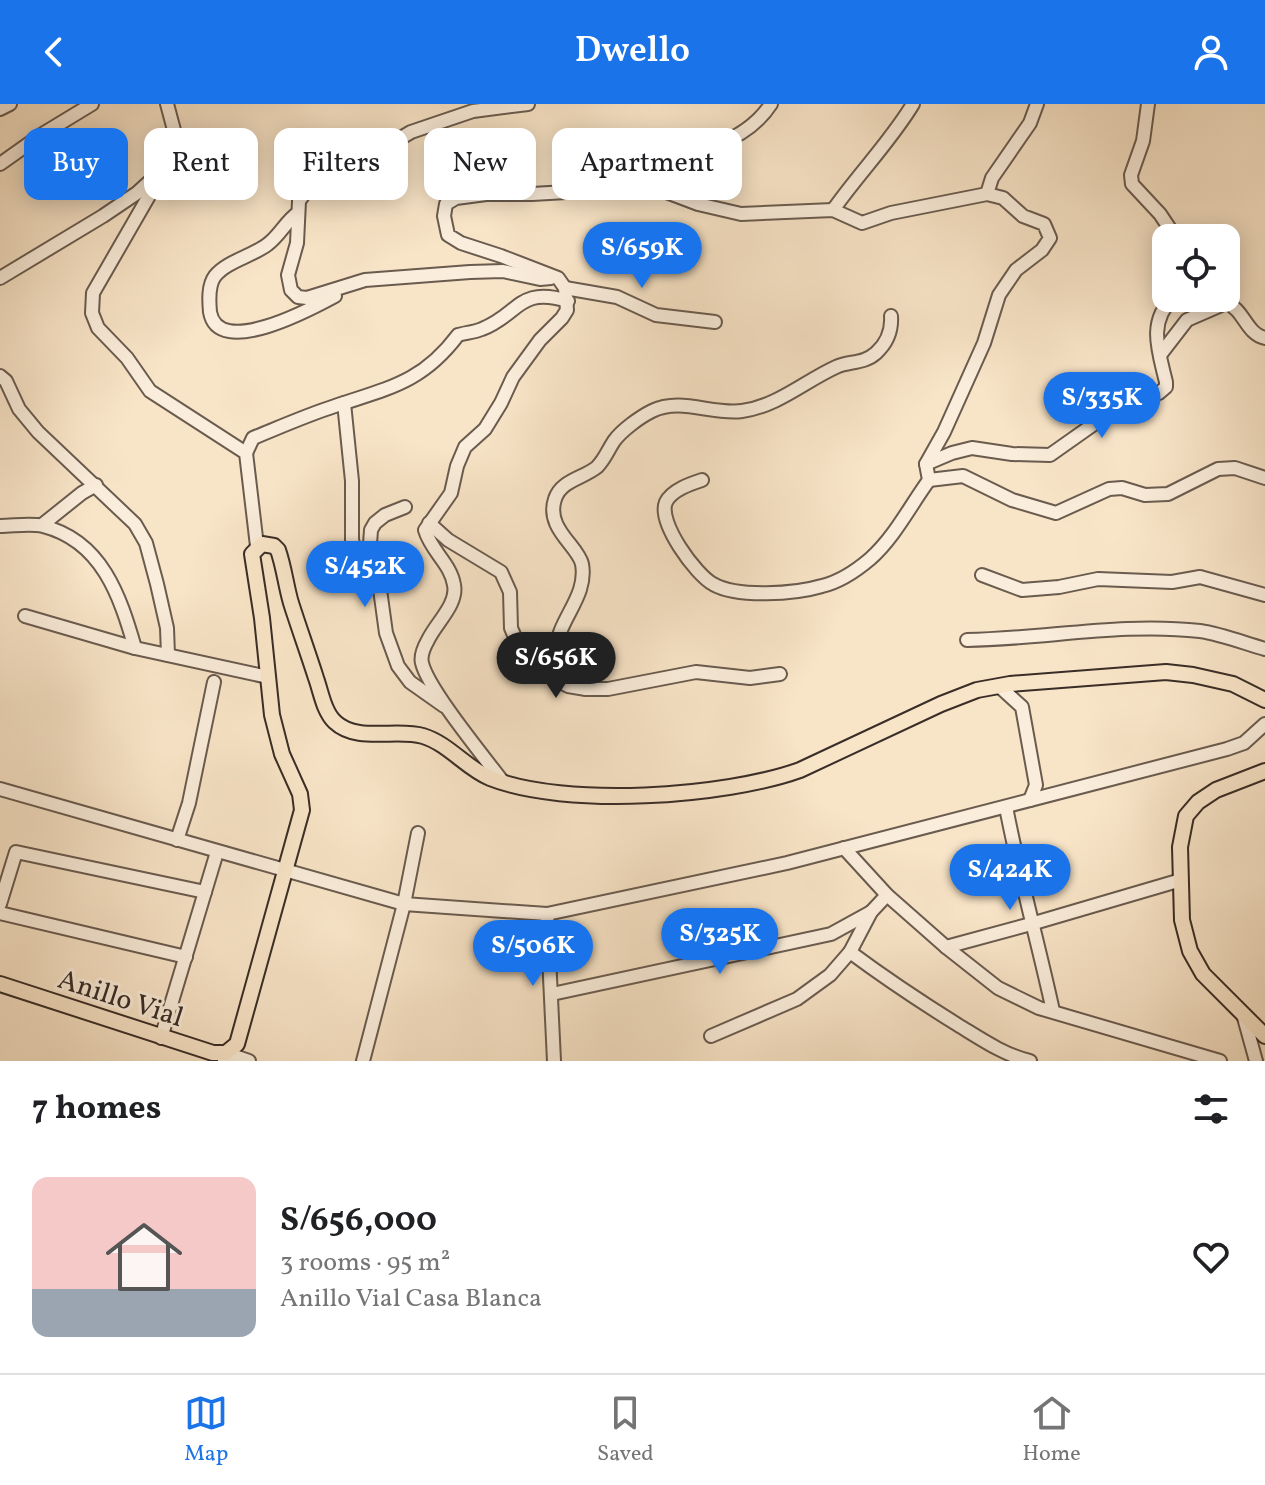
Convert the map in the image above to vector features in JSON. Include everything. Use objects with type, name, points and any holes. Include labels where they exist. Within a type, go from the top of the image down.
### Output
[{"type":"main road","points":[[225,1057],[235,1048],[239,1038],[302,810],[300,794],[272,715],[252,562],[257,546],[268,544],[278,550],[300,632],[326,707],[334,721],[357,731],[425,736],[475,770],[503,782],[575,795],[699,792],[770,781],[941,704],[977,690],[999,686],[1062,678],[1166,672],[1233,684],[1265,700]]},
{"type":"main road","points":[[1265,771],[1216,790],[1198,802],[1186,816],[1180,847],[1182,920],[1190,951],[1203,974],[1265,1036]]},
{"type":"main road","name":"Anillo Vial","points":[[0,984],[225,1057]]},
{"type":"street","points":[[0,109],[10,104]]},
{"type":"street","points":[[0,164],[92,104]]},
{"type":"street","points":[[167,104],[173,128]]},
{"type":"street","points":[[528,104],[466,108],[411,132],[367,158],[340,166],[309,187],[299,201],[297,243],[288,275],[291,290],[298,297],[307,298],[365,280],[503,271],[540,279],[564,289],[617,297],[656,315],[715,322]]},
{"type":"street","points":[[742,132],[761,120],[771,104]]},
{"type":"street","points":[[833,210],[854,179],[888,142],[913,104]]},
{"type":"street","points":[[987,194],[992,178],[1030,123],[1037,104]]},
{"type":"street","points":[[1148,104],[1143,141],[1131,175],[1132,184],[1167,224]]},
{"type":"street","points":[[0,278],[103,216],[144,185]]},
{"type":"street","points":[[552,192],[456,198],[446,204],[444,216],[448,235],[461,243],[564,289]]},
{"type":"street","points":[[687,200],[741,214],[833,210],[862,223],[891,213],[987,194],[1003,198],[1023,216],[1044,224],[1050,238],[1042,250],[1016,270],[999,295],[984,343],[926,464],[929,480],[894,532],[872,557],[835,582],[823,586],[774,592],[725,589],[711,584],[676,542],[665,518],[666,502],[681,488],[702,480]]},
{"type":"street","points":[[147,200],[93,293],[92,313],[98,328],[127,358],[150,391],[246,453]]},
{"type":"street","points":[[298,213],[268,244],[217,274],[211,283],[209,295],[213,322],[219,329],[233,334],[254,330],[301,314],[336,296],[346,286]]},
{"type":"street","points":[[257,546],[246,453],[253,438],[344,403],[371,396],[419,373],[442,355],[458,335],[484,329],[531,297],[551,296],[564,289]]},
{"type":"street","points":[[503,782],[450,711],[422,663],[423,649],[452,602],[455,587],[448,568],[427,538],[425,530],[451,493],[465,447],[485,429],[513,377],[567,310],[564,289]]},
{"type":"street","points":[[1160,355],[1187,320],[1226,303],[1235,306],[1251,330],[1260,338],[1265,338]]},
{"type":"street","points":[[926,464],[972,448],[1043,457],[1050,455],[1118,407],[1159,393],[1166,382],[1155,335],[1162,312]]},
{"type":"street","points":[[586,689],[581,678],[562,662],[556,650],[563,627],[580,593],[583,578],[581,560],[565,541],[556,521],[555,497],[563,486],[598,466],[618,437],[653,410],[677,405],[712,411],[744,410],[799,390],[839,365],[868,359],[887,338],[891,316]]},
{"type":"street","points":[[0,376],[6,381],[19,409],[38,432],[135,524],[146,543],[167,628],[168,655]]},
{"type":"street","points":[[344,403],[352,481],[352,540],[358,561],[365,570],[378,575]]},
{"type":"street","points":[[929,480],[963,476],[1012,500],[1056,513],[1109,489],[1122,488],[1145,495],[1168,494],[1218,469],[1235,468],[1265,478]]},
{"type":"street","points":[[42,525],[70,501],[96,485]]},
{"type":"street","points":[[405,507],[385,515],[371,530],[370,544],[386,633],[398,666],[410,682],[450,711]]},
{"type":"street","points":[[429,523],[448,540],[501,572],[510,592],[511,628],[517,642],[535,665],[568,686],[586,689],[637,685],[696,672],[750,678],[780,674]]},
{"type":"street","points":[[0,526],[42,525],[84,546],[107,571],[123,603],[135,648]]},
{"type":"street","points":[[982,575],[1022,590],[1098,579],[1172,582],[1200,577],[1265,595]]},
{"type":"street","points":[[25,616],[135,648],[268,677]]},
{"type":"street","points":[[967,640],[1149,628],[1203,631],[1265,649]]},
{"type":"street","points":[[177,840],[189,803],[214,682]]},
{"type":"street","points":[[999,686],[1022,707],[1036,785],[1030,800]]},
{"type":"street","points":[[0,789],[404,904],[547,914],[787,863],[1006,807],[1236,746],[1265,724]]},
{"type":"street","points":[[1006,807],[1053,1011]]},
{"type":"street","points":[[363,1061],[404,904],[418,833]]},
{"type":"street","points":[[844,848],[887,895],[998,988],[1039,1008],[1220,1061]]},
{"type":"street","points":[[0,904],[16,852],[205,892]]},
{"type":"street","points":[[161,1038],[217,852]]},
{"type":"street","points":[[946,947],[1181,880]]},
{"type":"street","points":[[711,1036],[797,999],[830,975],[850,952],[871,912],[887,895]]},
{"type":"street","points":[[552,994],[831,934],[871,912]]},
{"type":"street","points":[[0,913],[186,957]]},
{"type":"street","points":[[547,914],[554,1061]]},
{"type":"street","points":[[850,952],[910,996],[972,1034],[1013,1057],[1030,1061]]},
{"type":"street","points":[[1242,1011],[1256,1061]]},
{"type":"street","points":[[225,1057],[249,1061]]}]
